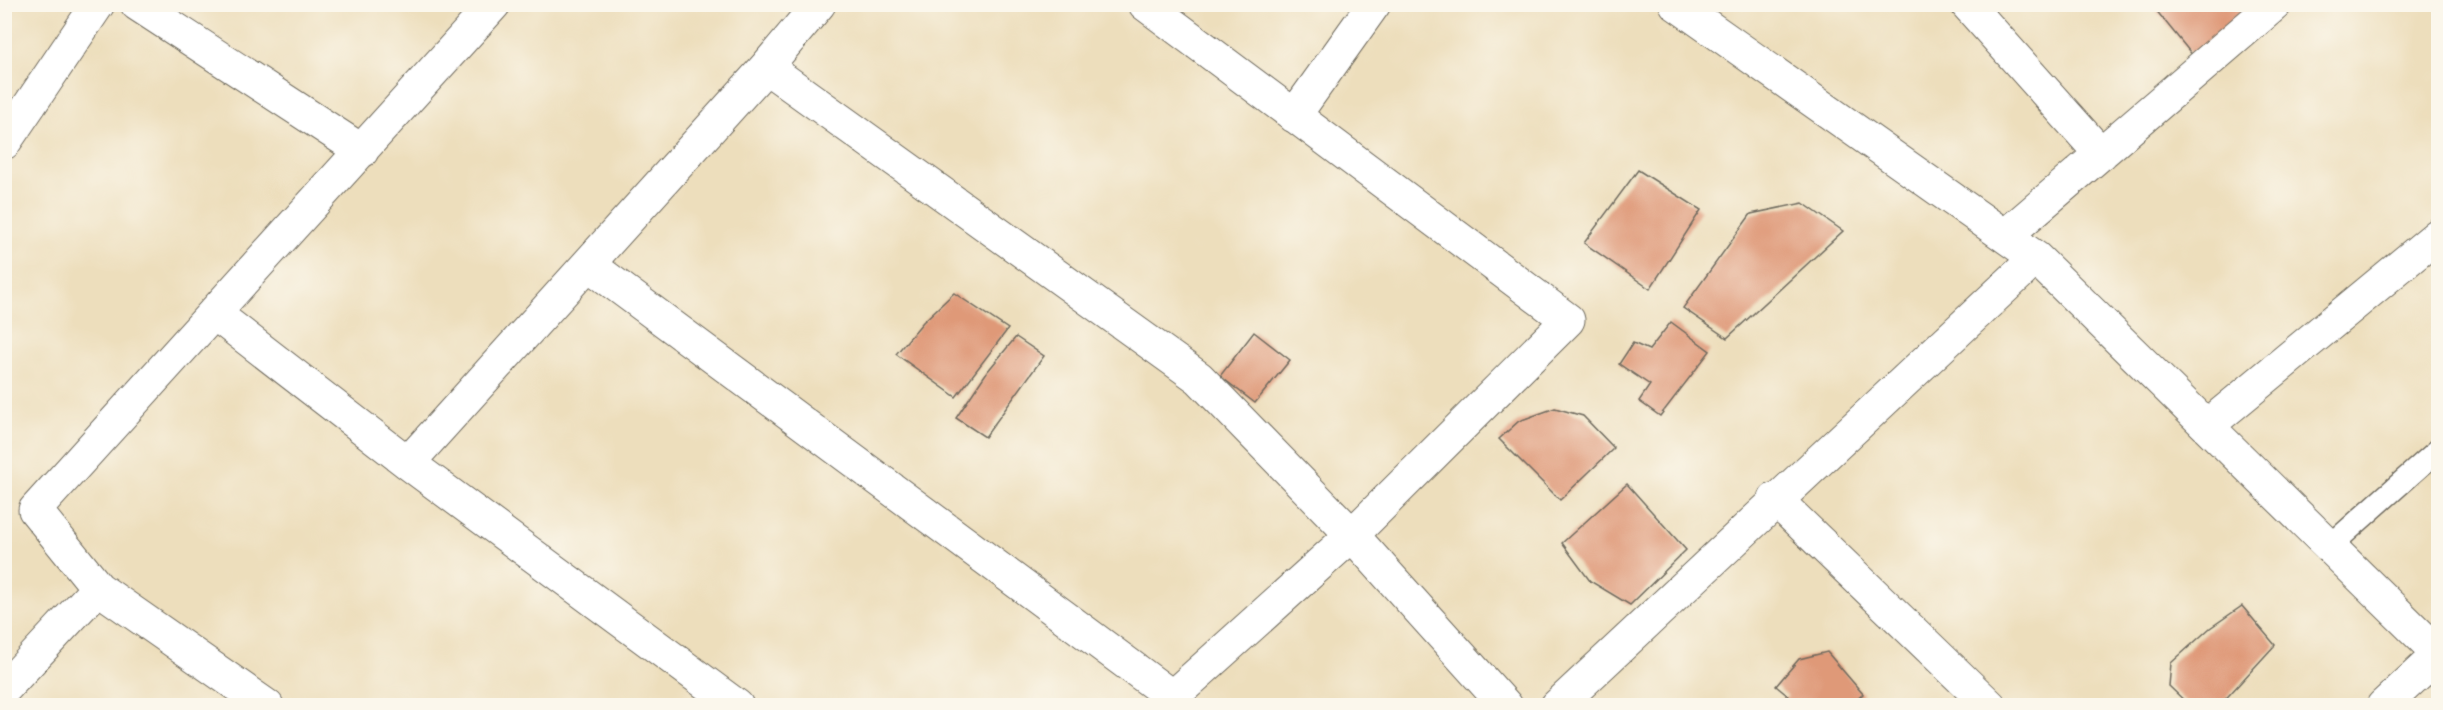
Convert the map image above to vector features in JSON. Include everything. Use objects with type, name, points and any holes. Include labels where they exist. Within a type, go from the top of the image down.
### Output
[{"type":"street","points":[[4,143],[98,4]]},
{"type":"street","points":[[137,4],[362,151]]},
{"type":"street","points":[[267,705],[98,588],[35,510],[494,4]]},
{"type":"street","points":[[408,463],[766,67],[819,4]]},
{"type":"street","points":[[588,264],[1166,701],[1352,535],[1568,320],[1145,4]]},
{"type":"street","points":[[1294,116],[1374,4]]},
{"type":"street","points":[[1967,4],[2101,154]]},
{"type":"street","points":[[2005,236],[2275,4]]},
{"type":"street","points":[[1683,6],[2036,258],[2439,654],[2382,705]]},
{"type":"street","points":[[766,67],[1199,378],[1352,535],[1506,705]]},
{"type":"street","points":[[2207,426],[2439,235]]},
{"type":"street","points":[[1575,700],[1775,499],[2036,258]]},
{"type":"street","points":[[214,314],[408,463],[737,705]]},
{"type":"street","points":[[1775,499],[1990,705]]},
{"type":"street","points":[[4,689],[98,588]]},
{"type":"lane","points":[[2330,546],[2439,450]]},
{"type":"building","points":[[2151,4],[2258,4],[2194,57]]},
{"type":"building","points":[[1638,170],[1701,210],[1650,289],[1584,243]]},
{"type":"building","points":[[1803,203],[1843,231],[1727,338],[1683,308],[1751,214]]},
{"type":"building","points":[[954,293],[1008,329],[956,397],[896,354],[923,322]]},
{"type":"building","points":[[1671,322],[1710,351],[1660,416],[1639,401],[1650,385],[1619,364],[1633,343],[1649,350]]},
{"type":"building","points":[[1254,332],[1290,360],[1255,403],[1220,376]]},
{"type":"building","points":[[1016,337],[1044,356],[985,437],[956,418],[987,372]]},
{"type":"building","points":[[1555,408],[1583,416],[1614,448],[1560,500],[1499,439],[1519,421]]},
{"type":"building","points":[[1627,484],[1686,550],[1630,605],[1590,581],[1562,543]]},
{"type":"building","points":[[2242,606],[2275,645],[2219,706],[2190,706],[2169,686],[2171,663],[2210,628]]},
{"type":"building","points":[[1827,652],[1863,694],[1850,706],[1774,706],[1788,696],[1776,686],[1799,659]]}]
